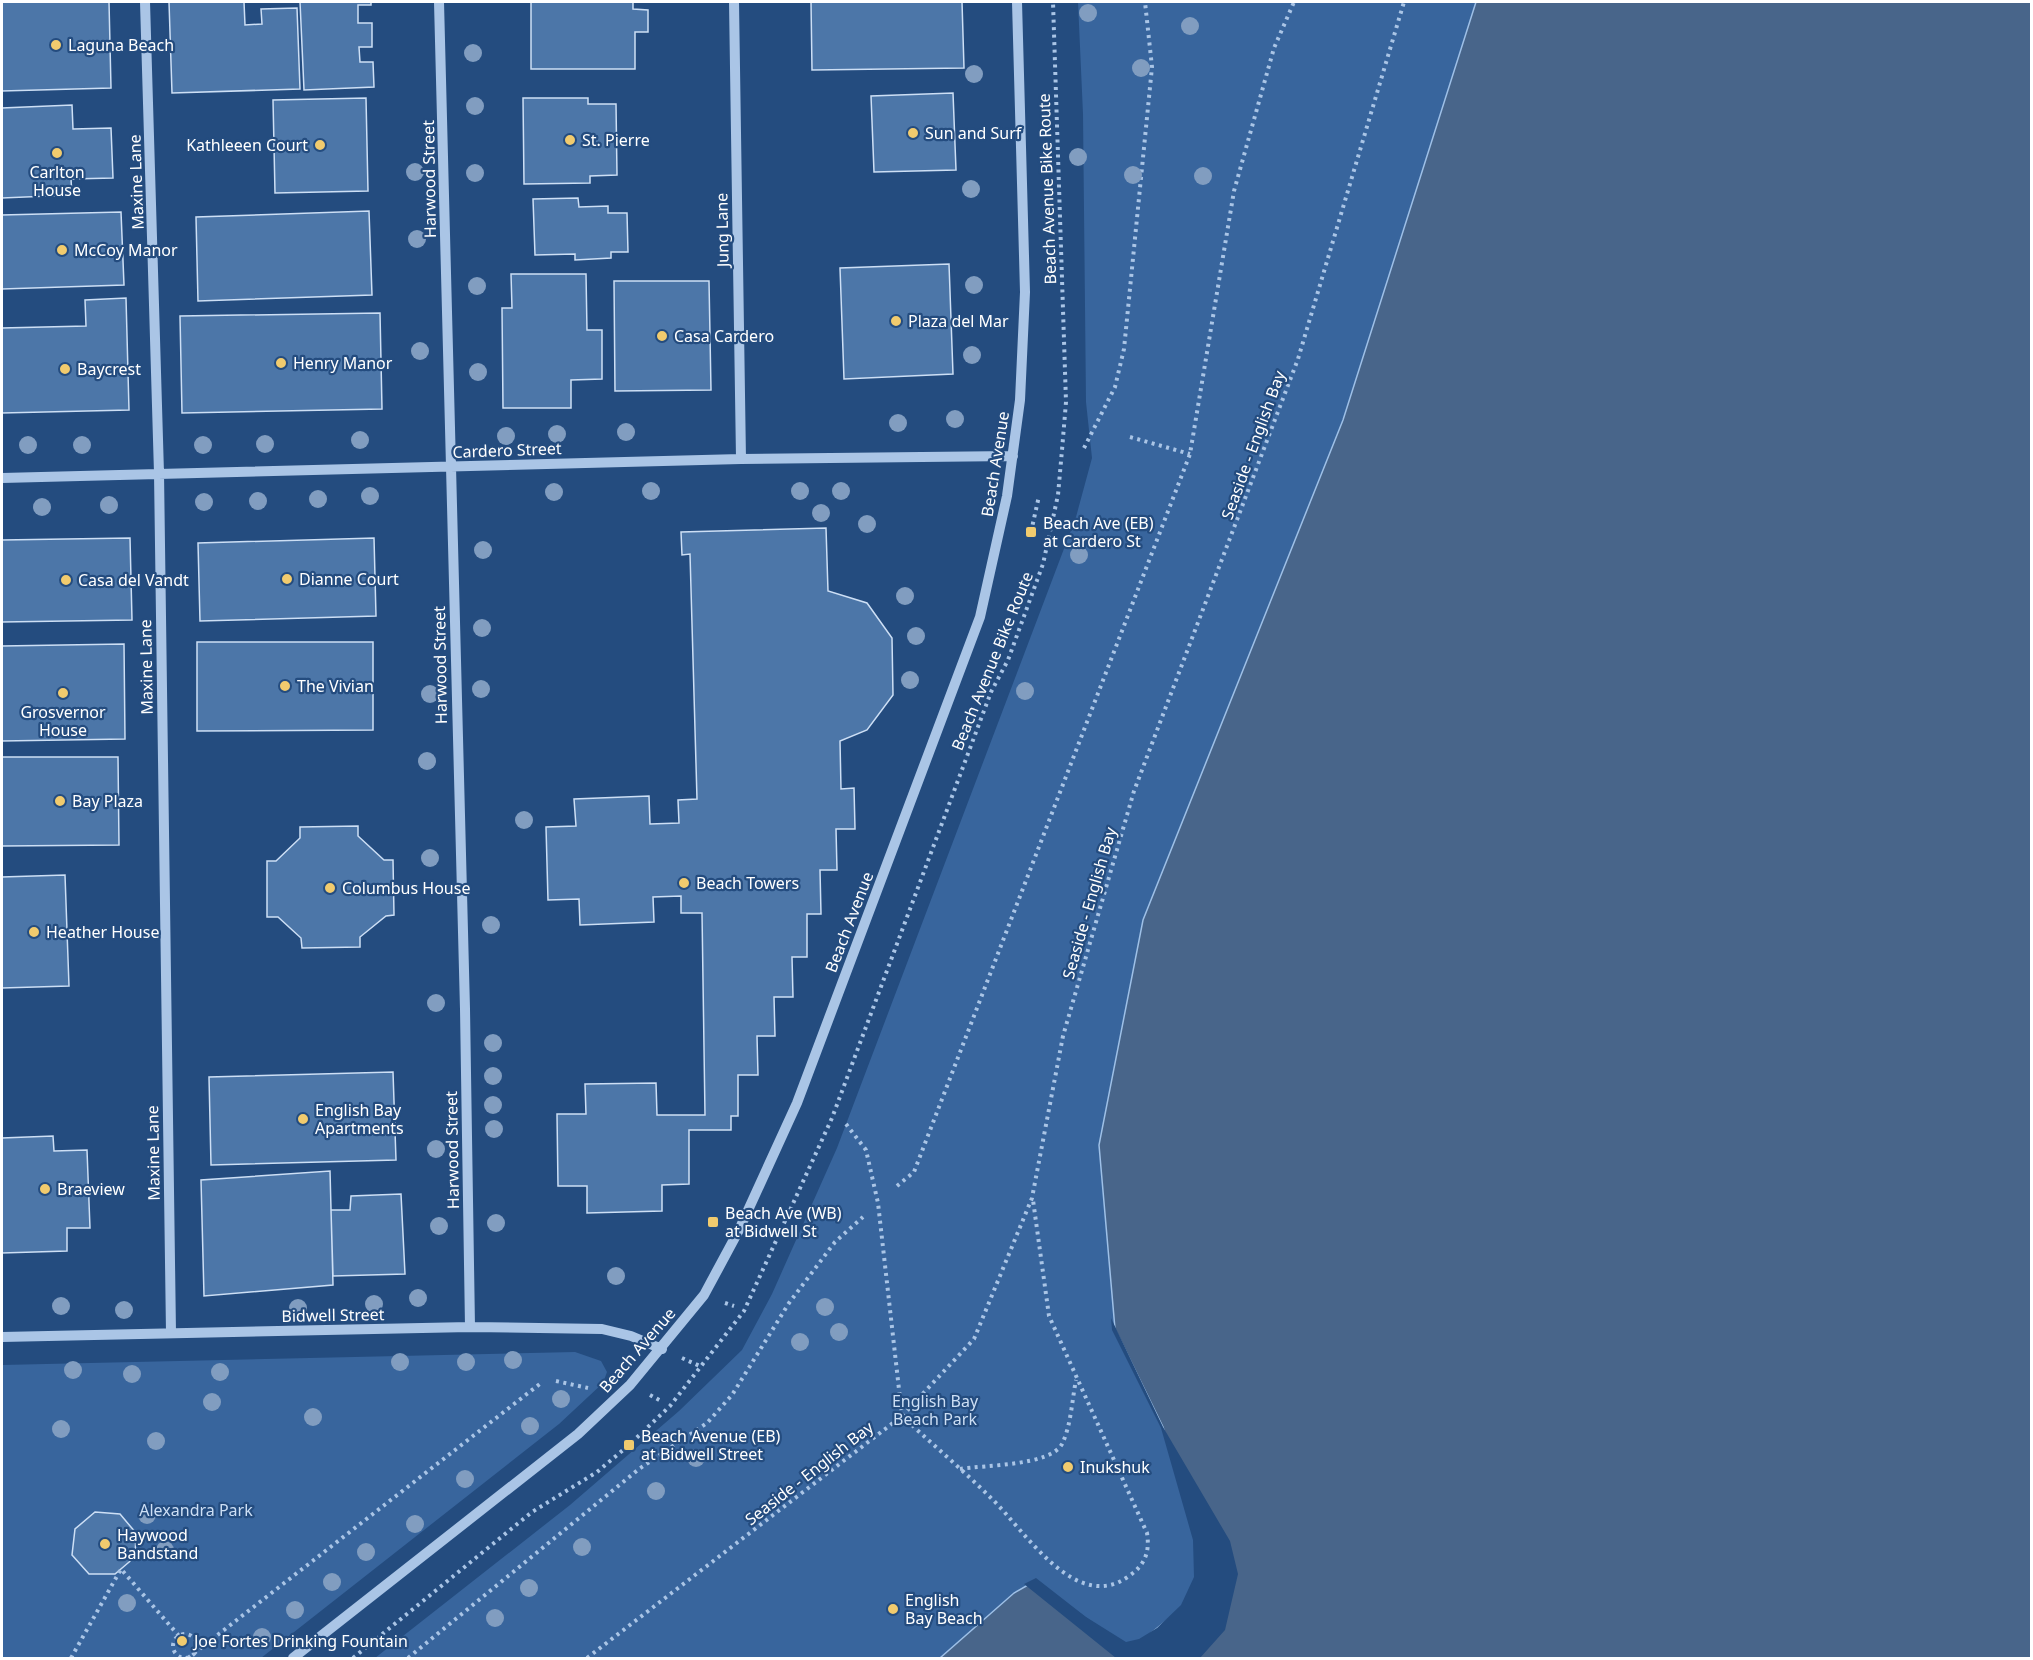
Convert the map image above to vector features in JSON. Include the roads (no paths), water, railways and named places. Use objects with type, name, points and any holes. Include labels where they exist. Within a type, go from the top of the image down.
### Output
[{"type":"street","name":"Maxine Lane","points":[[145,2],[159,473],[171,1333]]},
{"type":"street","name":"Harwood Street","points":[[439,2],[470,1327]]},
{"type":"street","name":"Jung Lane","points":[[734,2],[741,459]]},
{"type":"street","name":"Beach Avenue","points":[[293,1659],[578,1434],[630,1385],[662,1349],[704,1295],[739,1230],[797,1103],[980,617],[1007,496],[1020,400],[1025,292],[1017,2]]},
{"type":"street","name":"Cardero Street","points":[[2,478],[741,459],[1013,456]]},
{"type":"street","name":"Bidwell Street","points":[[2,1336],[470,1327],[602,1329],[631,1336],[662,1349]]},
{"type":"place","name":"Laguna Beach","points":[[56,45]]},
{"type":"place","name":"Sun and Surf","points":[[913,133]]},
{"type":"place","name":"St. Pierre","points":[[570,140]]},
{"type":"place","name":"Kathleeen Court","points":[[320,145]]},
{"type":"place","name":"Carlton House","points":[[57,153]]},
{"type":"place","name":"McCoy Manor","points":[[62,250]]},
{"type":"place","name":"Plaza del Mar","points":[[896,321]]},
{"type":"place","name":"Casa Cardero","points":[[662,336]]},
{"type":"place","name":"Henry Manor","points":[[281,363]]},
{"type":"place","name":"Baycrest","points":[[65,369]]},
{"type":"place","name":"Beach Ave (EB) at Cardero St","points":[[1031,532]]},
{"type":"place","name":"Dianne Court","points":[[287,579]]},
{"type":"place","name":"Casa del Vandt","points":[[66,580]]},
{"type":"place","name":"The Vivian","points":[[285,686]]},
{"type":"place","name":"Grosvernor House","points":[[63,693]]},
{"type":"place","name":"Bay Plaza","points":[[60,801]]},
{"type":"place","name":"Beach Towers","points":[[684,883]]},
{"type":"place","name":"Columbus House","points":[[330,888]]},
{"type":"place","name":"Heather House","points":[[34,932]]},
{"type":"place","name":"English Bay Apartments","points":[[303,1119]]},
{"type":"place","name":"Braeview","points":[[45,1189]]},
{"type":"place","name":"Beach Ave (WB) at Bidwell St","points":[[713,1222]]},
{"type":"place","name":"Beach Avenue (EB) at Bidwell Street","points":[[629,1445]]},
{"type":"place","name":"Inukshuk","points":[[1068,1467]]},
{"type":"place","name":"Haywood Bandstand","points":[[105,1544]]},
{"type":"place","name":"English Bay Beach","points":[[893,1609]]},
{"type":"place","name":"Joe Fortes Drinking Fountain","points":[[182,1641]]},
{"type":"park label","name":"English Bay Beach Park","points":[[935,1410]]},
{"type":"park label","name":"Alexandra Park","points":[[196,1510]]}]
